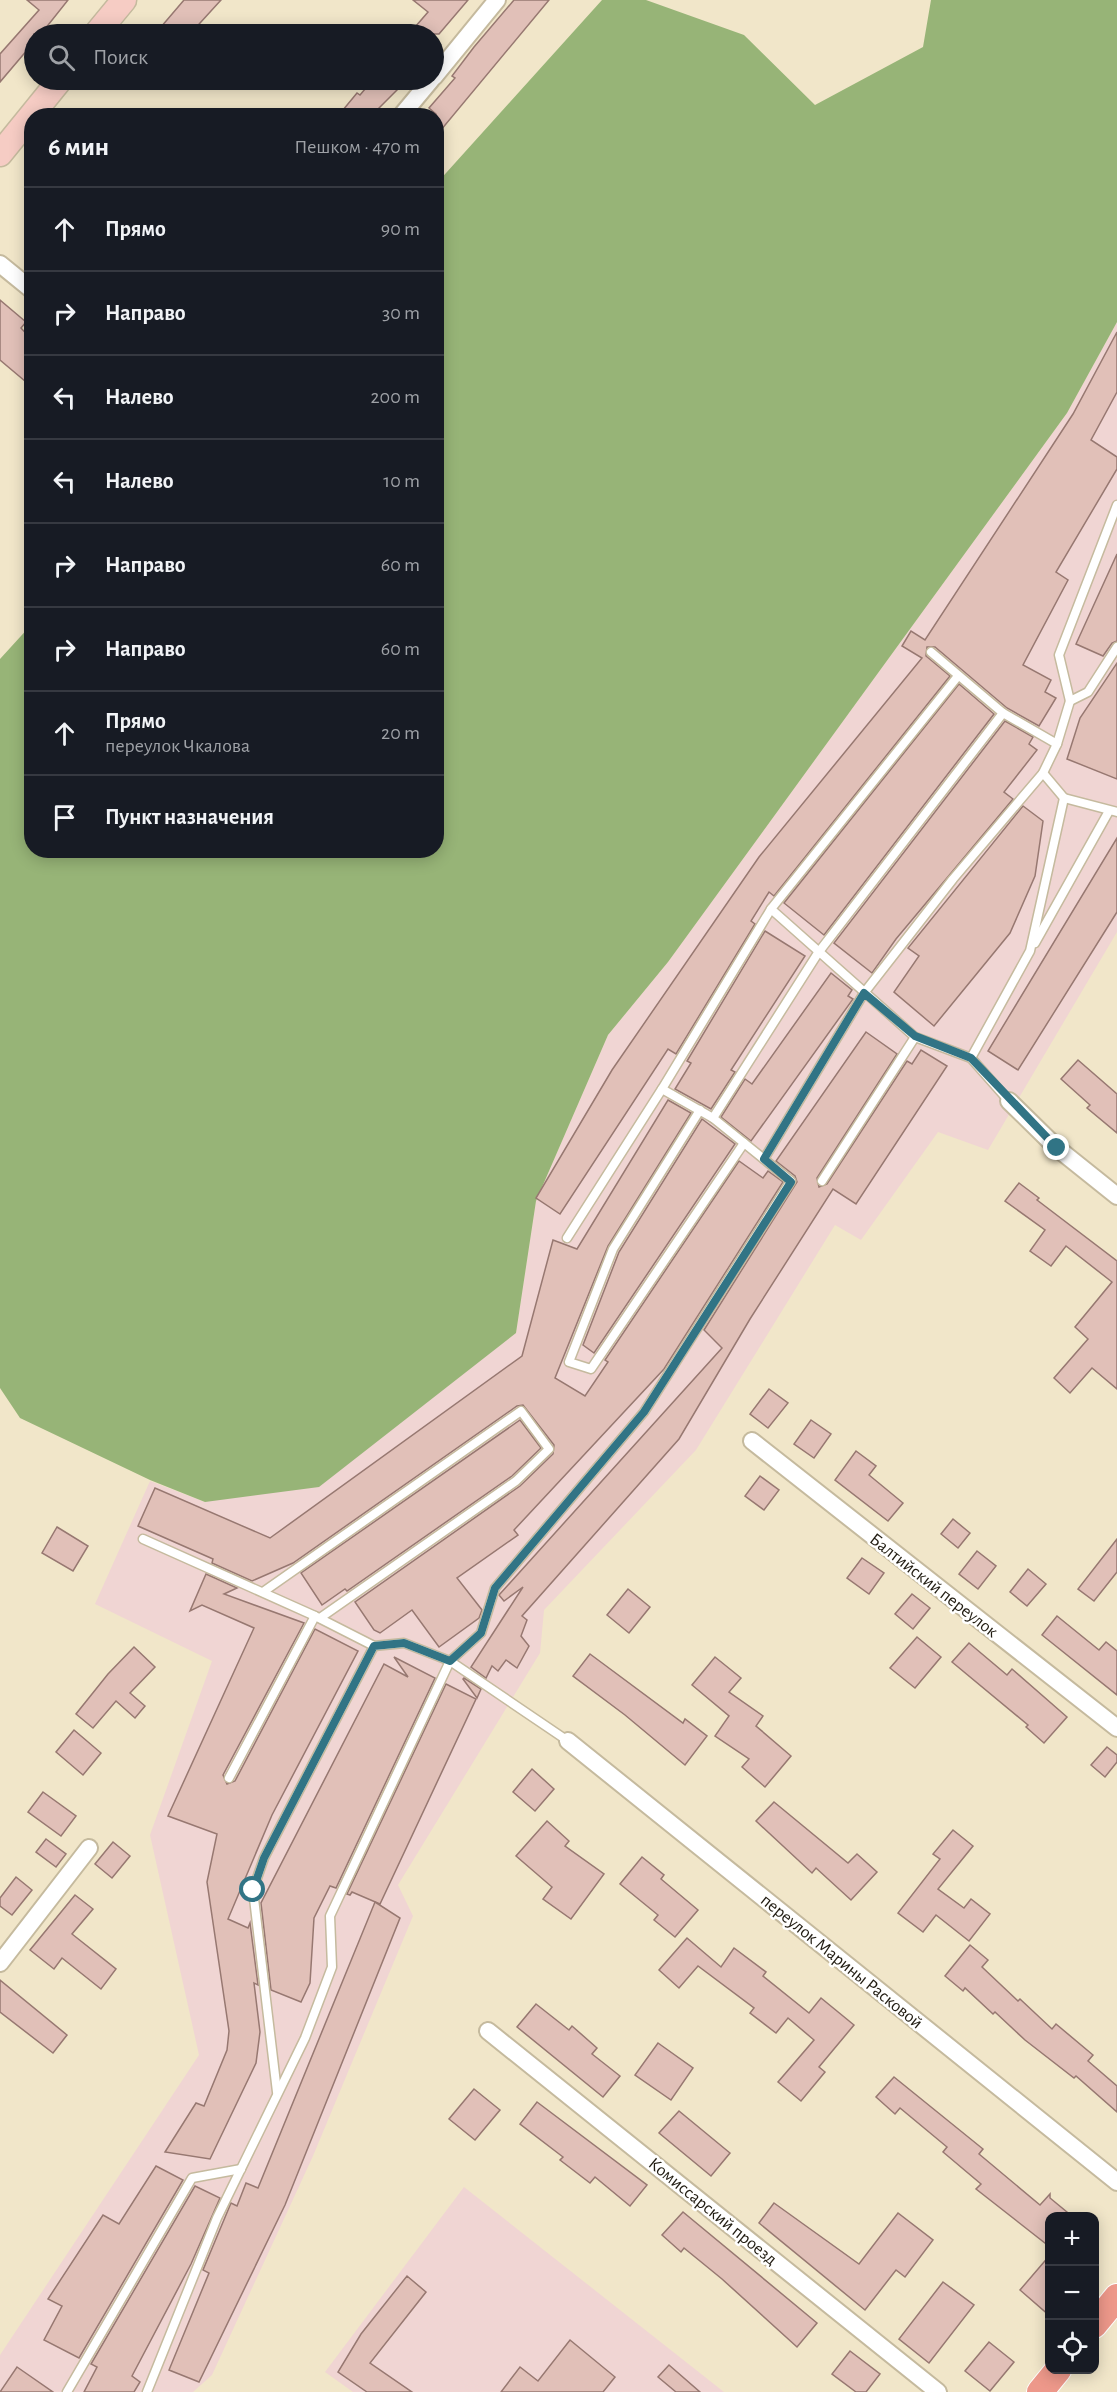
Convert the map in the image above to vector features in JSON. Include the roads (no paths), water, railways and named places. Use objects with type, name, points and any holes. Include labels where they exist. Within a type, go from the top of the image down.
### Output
[{"type":"main road","points":[[1099,2320],[1117,2297]]},
{"type":"main road","points":[[1040,2392],[1055,2374]]},
{"type":"street","points":[[104,24],[124,0]]},
{"type":"street","points":[[444,64],[497,0]]},
{"type":"street","points":[[37,108],[52,90]]},
{"type":"street","points":[[408,108],[422,90]]},
{"type":"street","points":[[0,154],[24,124]]},
{"type":"street","points":[[0,264],[24,284]]},
{"type":"street","points":[[1009,1101],[1057,1148],[1117,1196]]},
{"type":"street","name":"Балтийский переулок","points":[[752,1441],[1117,1728]]},
{"type":"street","name":"переулок Марины Расковой","points":[[568,1741],[1117,2182]]},
{"type":"street","points":[[0,1964],[89,1848]]},
{"type":"street","name":"Комиссарский проезд","points":[[488,2031],[938,2392]]},
{"type":"lane","points":[[764,1159],[864,993],[953,879],[1043,773],[1056,744],[1070,701],[1059,655],[1117,505]]},
{"type":"lane","points":[[1070,701],[1088,692],[1117,647]]},
{"type":"lane","points":[[932,652],[1003,713],[1056,744]]},
{"type":"lane","points":[[567,1238],[662,1089],[771,909],[958,676]]},
{"type":"lane","points":[[713,1118],[818,953],[1003,713]]},
{"type":"lane","points":[[971,1058],[1030,951],[1113,812],[1064,798],[1043,773]]},
{"type":"lane","points":[[1030,951],[1064,798]]},
{"type":"lane","points":[[771,909],[818,953],[915,1036],[971,1058],[1009,1101]]},
{"type":"lane","points":[[822,1181],[915,1036]]},
{"type":"lane","points":[[147,2392],[217,2218],[304,2038],[332,1967],[330,1916],[450,1661],[481,1633],[495,1588],[644,1412],[791,1182],[713,1118],[662,1089]]},
{"type":"lane","points":[[700,1110],[613,1249],[569,1362],[591,1369],[744,1143]]},
{"type":"lane","points":[[229,1778],[318,1617],[516,1481],[549,1449],[521,1411],[263,1592]]},
{"type":"lane","points":[[143,1539],[318,1617],[374,1646],[404,1643],[450,1661],[568,1741]]},
{"type":"lane","points":[[277,2094],[269,2004],[253,1890],[264,1858],[374,1646]]},
{"type":"lane","points":[[67,2392],[192,2178],[241,2169]]}]
